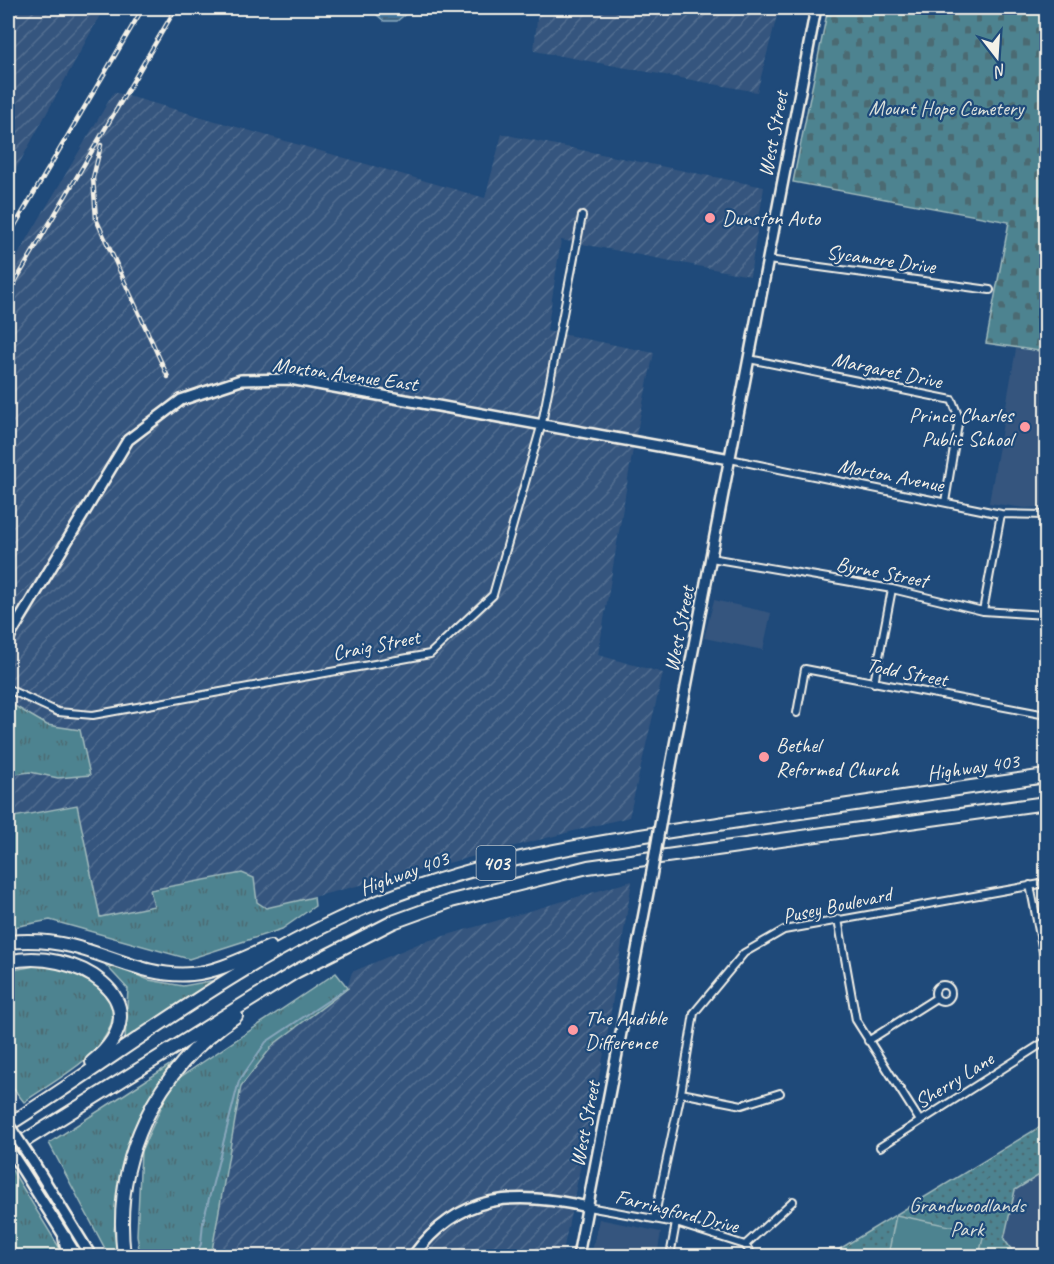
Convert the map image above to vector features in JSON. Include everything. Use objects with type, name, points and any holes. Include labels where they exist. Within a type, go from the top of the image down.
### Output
[{"type":"highway","name":"Highway 403","points":[[8,1125],[230,978],[306,935],[399,893],[512,858],[666,832],[1047,776]]},
{"type":"highway","name":"Highway 403","points":[[8,1150],[297,971],[393,922],[451,901],[588,867],[1047,803]]},
{"type":"highway","points":[[8,942],[49,942],[147,970],[191,974],[206,972],[286,939],[306,935]]},
{"type":"highway","points":[[8,962],[45,960],[62,962],[88,971],[109,987],[119,1009],[119,1027],[104,1052],[45,1102]]},
{"type":"highway","points":[[124,1257],[121,1203],[126,1171],[147,1112],[173,1075],[204,1043],[229,1021],[284,984],[297,971]]},
{"type":"highway","points":[[65,1238],[69,1257]]},
{"type":"main road","name":"West Street","points":[[578,1257],[816,8]]},
{"type":"main road","name":"Morton Avenue East","points":[[8,639],[128,440],[181,400],[241,380],[290,380],[542,423],[730,459]]},
{"type":"main road","points":[[8,1125],[91,1257]]},
{"type":"main road","points":[[8,1150],[77,1257]]},
{"type":"main road","points":[[413,1257],[438,1227],[464,1210],[482,1202],[502,1198],[536,1198],[588,1206]]},
{"type":"street","name":"Craig Street","points":[[8,689],[58,712],[93,715],[430,654],[493,595],[542,423],[582,216]]},
{"type":"street","name":"Sycamore Drive","points":[[768,260],[990,290]]},
{"type":"street","name":"Margaret Drive","points":[[749,358],[952,400],[959,418],[945,502]]},
{"type":"street","name":"Morton Avenue","points":[[730,459],[1001,514],[1047,515]]},
{"type":"street","points":[[982,611],[1001,514]]},
{"type":"street","name":"Byrne Street","points":[[711,558],[892,589],[982,611],[1047,615]]},
{"type":"street","points":[[874,683],[892,589]]},
{"type":"street","name":"Todd Street","points":[[797,713],[805,669],[1047,715]]},
{"type":"street","name":"Pusey Boulevard","points":[[654,1218],[681,1093],[694,1014],[744,953],[784,930],[838,918],[1047,883]]},
{"type":"street","points":[[1030,885],[1047,967]]},
{"type":"street","points":[[838,918],[856,1020],[920,1120]]},
{"type":"street","points":[[868,1041],[936,998]]},
{"type":"street","name":"Sherry Lane","points":[[880,1147],[1047,1041]]},
{"type":"street","points":[[681,1093],[742,1105],[780,1093]]},
{"type":"street","points":[[745,1245],[793,1201]]},
{"type":"street","name":"Farringford Drive","points":[[588,1206],[675,1223],[745,1245],[753,1257]]},
{"type":"street","points":[[670,1257],[675,1223]]},
{"type":"shaded area","points":[[8,8],[104,8],[8,184]]},
{"type":"shaded area","points":[[374,8],[413,8],[397,21],[384,21],[376,14]]},
{"type":"shaded area","points":[[538,8],[779,8],[757,92],[534,51]]},
{"type":"shaded area","points":[[114,92],[485,198],[502,134],[764,187],[750,276],[561,240],[547,331],[654,353],[633,449],[598,655],[663,673],[629,817],[266,909],[257,902],[254,878],[151,890],[155,906],[100,917],[77,805],[8,818],[8,775],[30,772],[58,778],[47,725],[8,702],[8,272]]},
{"type":"shaded area","name":"Prince Charles Public School","points":[[1016,349],[1046,352],[1046,507],[1025,508],[989,503]]},
{"type":"shaded area","points":[[714,600],[771,613],[763,650],[704,638]]},
{"type":"shaded area","points":[[632,881],[605,1048],[562,1256],[211,1256],[240,1086],[274,1044],[347,988],[352,972],[420,943]]},
{"type":"shaded area","points":[[1046,1171],[1046,1256],[1016,1256],[1004,1239],[1015,1190]]},
{"type":"shaded area","points":[[599,1219],[661,1232],[657,1256],[591,1256]]},
{"type":"green space","name":"Mount Hope Cemetery","points":[[828,8],[1046,8],[1046,352],[986,343],[1009,222],[793,182]]},
{"type":"green space","points":[[8,702],[47,725],[80,730],[90,775],[58,778],[30,772],[8,775]]},
{"type":"green space","points":[[77,805],[100,917],[154,906],[150,890],[242,873],[254,878],[257,902],[266,908],[314,897],[315,906],[282,929],[189,959],[50,920],[8,928],[8,818]]},
{"type":"green space","points":[[102,961],[149,980],[183,986],[227,978],[125,1040],[128,989]]},
{"type":"green space","points":[[35,966],[67,969],[90,979],[101,986],[108,995],[113,1015],[104,1038],[88,1057],[24,1102],[8,1082],[8,971]]},
{"type":"green space","points":[[336,973],[348,988],[274,1044],[241,1086],[211,1256],[140,1256],[137,1235],[141,1151],[173,1082]]},
{"type":"green space","points":[[182,1057],[170,1071],[131,1135],[120,1183],[114,1231],[119,1256],[109,1256],[49,1143]]},
{"type":"green space","name":"Grandwoodlands Park","points":[[1046,1123],[1046,1171],[1015,1190],[1004,1239],[1016,1256],[839,1256],[833,1253]]},
{"type":"green space","points":[[9,1165],[62,1252],[63,1256],[8,1256]]},
{"type":"green space","points":[[896,1215],[984,1233],[979,1256],[888,1256]]},
{"type":"waterway","points":[[195,1256],[201,1244],[203,1222],[239,1081],[266,1042],[344,990]]},
{"type":"railway","points":[[8,237],[143,8]]},
{"type":"railway","points":[[8,294],[176,8]]},
{"type":"railway","points":[[101,145],[93,178],[96,219],[168,377]]},
{"type":"place","name":"Dunston Auto","points":[[710,218]]},
{"type":"place","name":"Prince Charles Public School","points":[[1025,427]]},
{"type":"place","name":"Bethel Reformed Church","points":[[764,757]]},
{"type":"place","name":"The Audible Difference","points":[[573,1030]]}]
